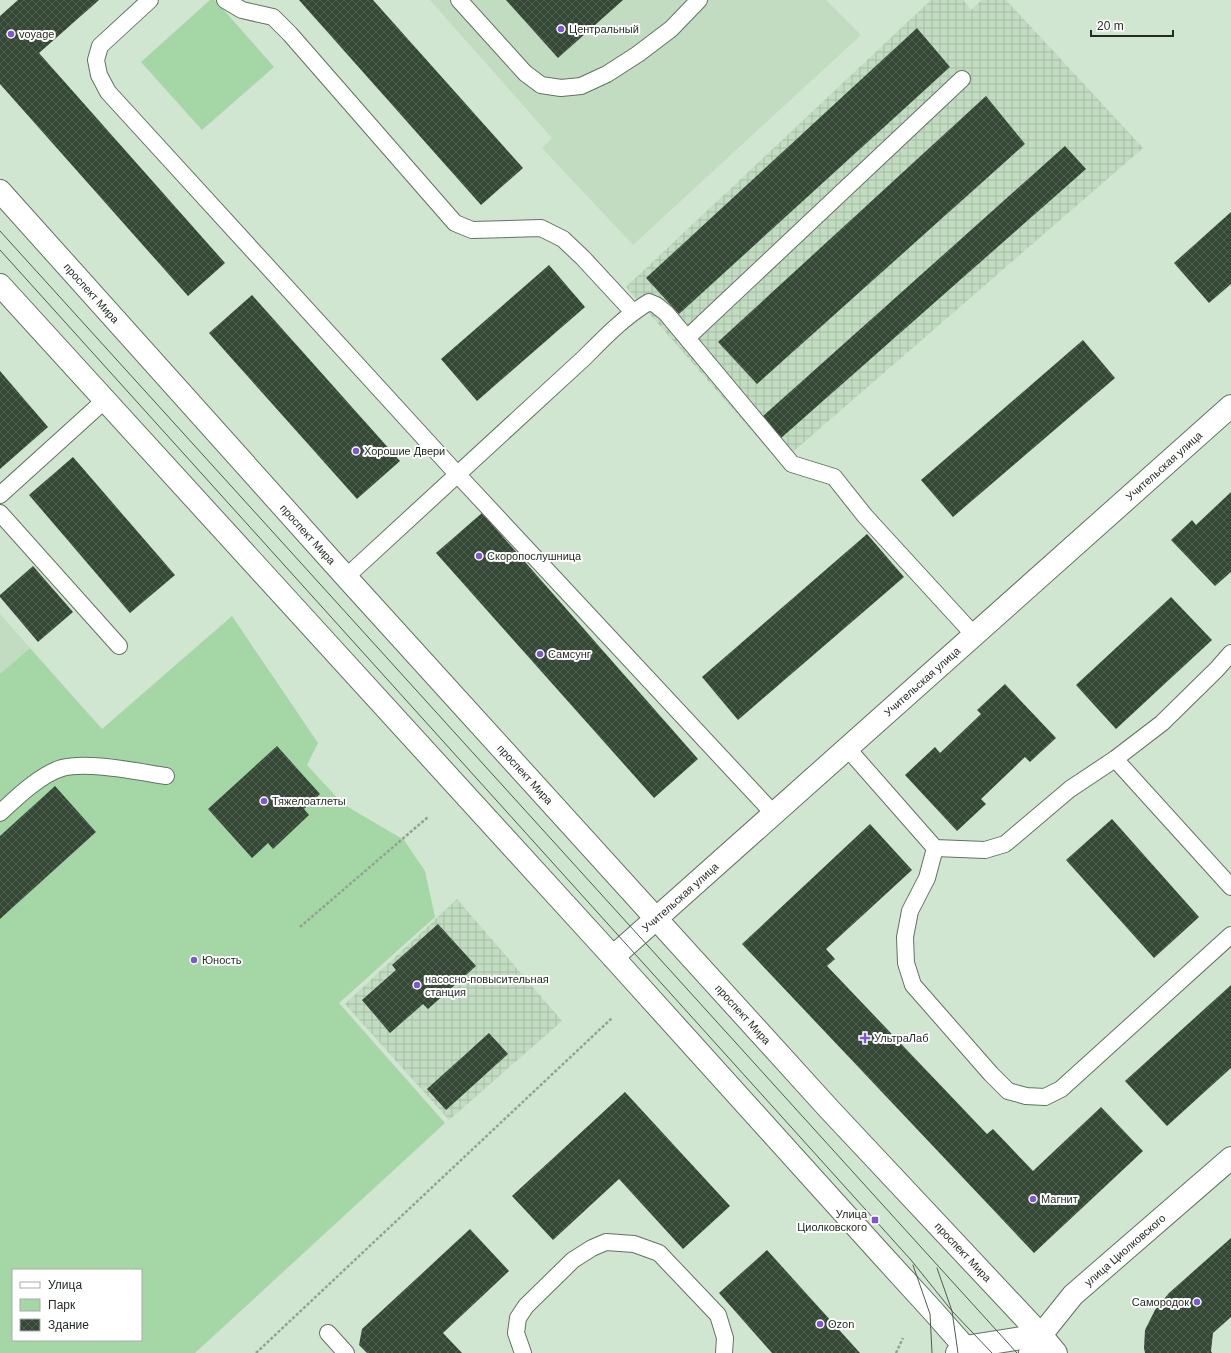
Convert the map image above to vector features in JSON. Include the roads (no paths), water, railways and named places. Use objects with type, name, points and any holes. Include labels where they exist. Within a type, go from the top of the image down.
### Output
[{"type":"main road","name":"проспект Мира","points":[[0,191],[346,577],[468,709],[656,919],[829,1109],[1041,1334],[1056,1353]]},
{"type":"main road","points":[[0,285],[613,957],[880,1254],[934,1311],[964,1351],[1041,1334]]},
{"type":"main road","name":"Учительская улица","points":[[613,957],[975,636],[1231,406]]},
{"type":"main road","name":"улица Циолковского","points":[[1030,1353],[1041,1334],[1073,1295],[1229,1165]]},
{"type":"lane","points":[[150,0],[100,46],[96,60],[99,75],[108,92],[458,475],[774,814]]},
{"type":"lane","points":[[225,0],[242,10],[273,17],[290,34],[455,223],[472,230],[542,228],[563,239],[633,312]]},
{"type":"lane","points":[[458,0],[525,73],[541,86],[561,88],[581,86],[607,74],[638,54],[671,29],[699,0]]},
{"type":"lane","points":[[687,338],[962,78]]},
{"type":"lane","points":[[346,577],[458,475],[612,330],[633,312],[649,302],[656,305],[666,313],[792,464],[834,477],[865,516],[975,636]]},
{"type":"lane","points":[[0,495],[105,400]]},
{"type":"lane","points":[[0,513],[119,646]]},
{"type":"lane","points":[[848,749],[935,848],[985,850],[1005,844],[1070,789],[1114,759],[1162,723],[1217,669],[1231,653]]},
{"type":"lane","points":[[1114,759],[1231,887]]},
{"type":"lane","points":[[0,813],[18,796],[40,780],[62,768],[79,766],[100,767],[166,776]]},
{"type":"lane","points":[[935,848],[927,878],[910,911],[905,937],[906,963],[913,985],[991,1074],[1008,1091],[1026,1096],[1045,1097],[1061,1089],[1231,935]]},
{"type":"lane","points":[[523,1353],[516,1333],[518,1318],[526,1306],[573,1260],[592,1248],[606,1242],[634,1244],[659,1253],[718,1315],[725,1338],[724,1353]]},
{"type":"lane","points":[[328,1333],[346,1353]]},
{"type":"tram line","points":[[0,231],[1017,1353]]},
{"type":"tram line","points":[[0,250],[911,1260],[952,1311],[992,1353]]},
{"type":"tram line","points":[[913,1265],[930,1314],[932,1353]]},
{"type":"tram line","points":[[937,1268],[952,1311],[958,1353]]},
{"type":"place","name":"Центральный","points":[[561,29]]},
{"type":"place","name":"voyage","points":[[11,34]]},
{"type":"place","name":"Хорошие Двери","points":[[356,451]]},
{"type":"place","name":"Скоропослушница","points":[[479,556]]},
{"type":"place","name":"Самсунг","points":[[540,654]]},
{"type":"place","name":"Тяжелоатлеты","points":[[264,801]]},
{"type":"place","name":"Юность","points":[[194,960]]},
{"type":"place","name":"насосно-повысительная станция","points":[[417,985]]},
{"type":"place","name":"УльтраЛаб","points":[[865,1038]]},
{"type":"place","name":"Магнит","points":[[1033,1199]]},
{"type":"place","name":"Улица Циолковского","points":[[875,1220]]},
{"type":"place","name":"Самородок","points":[[1197,1302]]},
{"type":"place","name":"Ozon","points":[[820,1324]]}]
